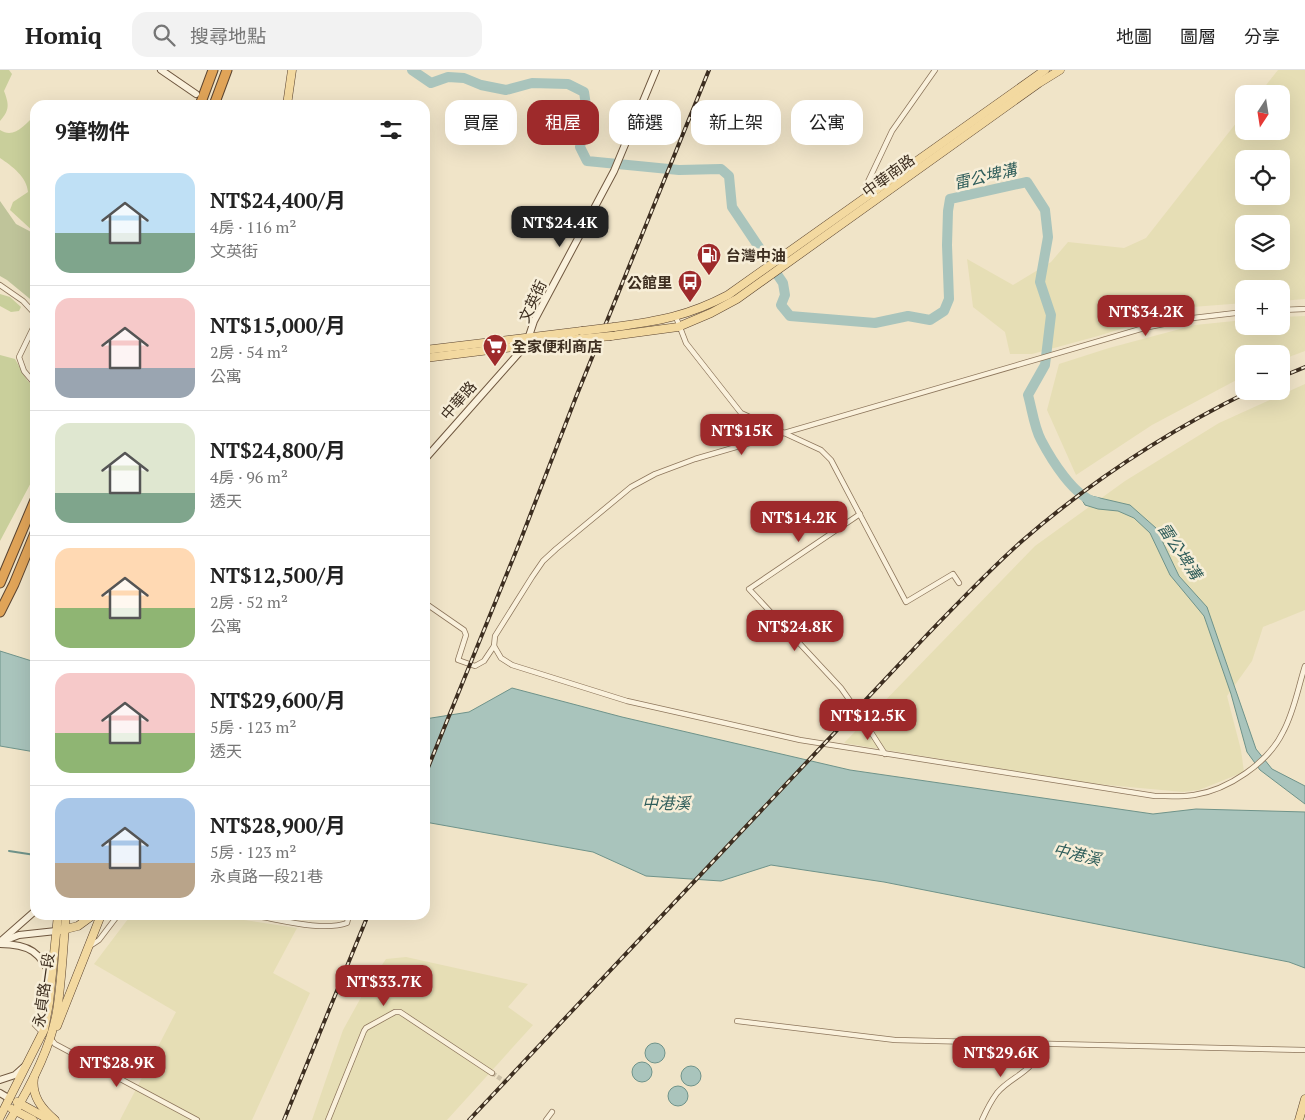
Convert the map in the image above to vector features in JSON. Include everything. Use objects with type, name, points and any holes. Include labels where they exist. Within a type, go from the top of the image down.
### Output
[{"type":"highway","points":[[202,100],[213,70]]},
{"type":"highway","points":[[216,100],[227,70]]},
{"type":"highway","points":[[2,579],[30,512]]},
{"type":"highway","points":[[0,612],[30,545]]},
{"type":"main road","points":[[288,100],[292,70]]},
{"type":"main road","name":"中華南路","points":[[780,265],[874,202],[1045,70]]},
{"type":"main road","name":"中華南路","points":[[780,265],[869,195],[1060,70]]},
{"type":"main road","points":[[430,357],[678,327],[722,303],[780,265]]},
{"type":"main road","points":[[430,349],[614,327],[676,317],[722,303]]},
{"type":"main road","name":"永貞路一段","points":[[0,1117],[5,1102],[28,1064],[47,1018],[57,920]]},
{"type":"main road","name":"永貞路一段","points":[[10,1120],[50,1038],[57,1011],[66,920]]},
{"type":"main road","points":[[56,932],[88,920]]},
{"type":"main road","points":[[50,1038],[60,1020],[100,920]]},
{"type":"main road","points":[[36,1069],[34,1083],[37,1100],[55,1120]]},
{"type":"main road","points":[[1299,1120],[1305,1099]]},
{"type":"main road","points":[[5,1102],[50,1120]]},
{"type":"main road","points":[[18,1107],[33,1120]]},
{"type":"street","points":[[161,70],[196,94]]},
{"type":"street","name":"文英街","points":[[530,336],[534,321],[614,171],[656,70]]},
{"type":"street","points":[[874,202],[865,188],[892,131],[935,70]]},
{"type":"street","points":[[0,286],[14,294],[30,309]]},
{"type":"street","points":[[1290,309],[1305,308]]},
{"type":"street","points":[[430,606],[464,630],[466,635],[458,660],[476,666],[484,661],[494,646],[495,636],[502,624],[544,561],[631,487],[655,474],[782,433],[1144,328],[1194,318],[1235,313]]},
{"type":"street","points":[[676,317],[678,327],[686,343],[732,404],[741,413],[822,450],[831,460],[906,602],[953,574],[959,583]]},
{"type":"street","points":[[30,334],[19,357],[24,371],[30,378]]},
{"type":"street","name":"中華路","points":[[430,453],[526,345],[530,336]]},
{"type":"street","points":[[853,705],[836,682],[749,589],[860,514]]},
{"type":"street","points":[[494,646],[501,658],[512,666],[627,701],[800,740],[1156,796],[1196,795],[1220,788],[1252,768],[1275,746],[1284,732],[1305,666]]},
{"type":"street","points":[[858,712],[885,754]]},
{"type":"street","points":[[0,942],[30,915]]},
{"type":"street","points":[[89,947],[100,940],[114,920]]},
{"type":"street","points":[[282,920],[319,926],[341,925],[347,920]]},
{"type":"street","points":[[0,942],[19,935],[56,932]]},
{"type":"street","points":[[0,942],[13,944],[35,952],[43,959],[52,979]]},
{"type":"street","points":[[328,1120],[364,1031],[366,1028],[395,1012],[400,1012],[492,1073]]},
{"type":"street","points":[[737,1021],[868,1038],[1305,1050]]},
{"type":"street","points":[[35,1025],[55,1044],[197,1120]]},
{"type":"street","points":[[982,1120],[998,1091],[1029,1069],[1039,1053],[1040,1044]]},
{"type":"street","points":[[0,1080],[15,1075],[28,1064]]},
{"type":"street","points":[[0,1093],[5,1102]]},
{"type":"street","points":[[546,1120],[552,1112]]},
{"type":"shaded area","points":[[1278,70],[1305,70],[1305,299],[1290,300],[1290,280],[1235,280],[1235,304],[1192,307],[1032,354],[1010,354],[1005,332],[973,307],[967,259],[1013,285],[1051,262],[1068,242],[1124,248],[1146,238],[1235,124],[1235,140],[1290,140],[1290,85],[1266,85]]},
{"type":"shaded area","points":[[1305,316],[1305,351],[1290,357],[1290,345],[1235,345],[1235,381],[1152,425],[1076,475],[1047,410],[1059,364],[1109,348],[1195,325],[1235,321],[1235,335],[1290,335],[1290,317]]},
{"type":"shaded area","points":[[1305,384],[1305,610],[1263,627],[1252,661],[1227,696],[1241,750],[1244,772],[1199,790],[1183,792],[1086,783],[844,743],[1035,546],[1125,481],[1219,423],[1270,400],[1290,400],[1290,391]]},
{"type":"shaded area","points":[[127,920],[244,920],[297,928],[273,973],[310,993],[252,1120],[120,1120],[176,1012],[94,964]]},
{"type":"shaded area","points":[[406,957],[528,984],[508,1007],[533,1025],[447,1120],[312,1120],[343,1030],[364,992],[386,959]]},
{"type":"green space","points":[[0,70],[9,70],[12,74],[4,91],[8,103],[6,114],[0,121]]},
{"type":"green space","points":[[30,120],[30,228],[10,210],[13,202],[28,192],[25,181],[14,168],[0,158],[0,130],[10,133],[23,127]]},
{"type":"green space","points":[[0,201],[16,224],[30,231],[30,299],[0,276]]},
{"type":"green space","points":[[0,294],[10,297],[21,307],[19,311],[11,312],[0,306]]},
{"type":"green space","points":[[0,355],[15,359],[30,383],[30,484],[0,541]]},
{"type":"water","name":"雷公埤溝","points":[[1087,495],[1130,505],[1156,528],[1179,576],[1207,607],[1256,749],[1272,769],[1305,786],[1305,804],[1260,770],[1247,752],[1231,694],[1204,616],[1170,575],[1150,533],[1134,518],[1118,511],[1098,509],[1085,505],[1081,498]]},
{"type":"water","points":[[0,651],[30,660],[30,751],[0,746]]},
{"type":"water","name":"中港溪","points":[[512,688],[622,717],[850,770],[1153,814],[1196,809],[1305,812],[1305,968],[1289,962],[884,882],[771,865],[721,881],[646,876],[593,852],[430,823],[430,718],[469,712]]},
{"type":"water","points":[[655,1043],[662,1046],[665,1053],[662,1060],[655,1063],[648,1060],[645,1053],[648,1046]]},
{"type":"water","points":[[642,1062],[649,1065],[652,1072],[649,1079],[642,1082],[635,1079],[632,1072],[635,1065]]},
{"type":"water","points":[[691,1066],[698,1069],[701,1076],[698,1083],[691,1086],[684,1083],[681,1076],[684,1069]]},
{"type":"water","points":[[678,1086],[685,1089],[688,1096],[685,1103],[678,1106],[671,1103],[668,1096],[671,1089]]},
{"type":"waterway","name":"雷公埤溝","points":[[412,70],[431,83],[448,77],[464,78],[481,85],[506,90],[532,83],[568,84],[584,92],[587,112],[580,147],[587,161],[679,170],[721,169],[729,176],[732,207],[783,283],[785,295],[781,305],[790,316],[875,323],[908,316],[930,320],[944,311],[949,299],[947,245],[950,199],[1027,182],[1045,210],[1048,237],[1040,282],[1051,315],[1045,365],[1028,395],[1041,440],[1051,457],[1072,485],[1088,499],[1096,502]]},
{"type":"waterway","points":[[9,851],[30,854]]},
{"type":"tunnel","points":[[492,1073],[507,1083]]},
{"type":"railway","points":[[430,763],[709,70]]},
{"type":"railway","points":[[1290,373],[1305,367]]},
{"type":"railway","points":[[469,1120],[925,637],[1009,552],[1048,519],[1103,478],[1160,440],[1235,398]]},
{"type":"railway","points":[[284,1120],[366,920]]},
{"type":"place","name":"台灣中油","points":[[709,276]]},
{"type":"place","name":"公館里","points":[[690,303]]},
{"type":"place","name":"全家便利商店","points":[[495,367]]}]
